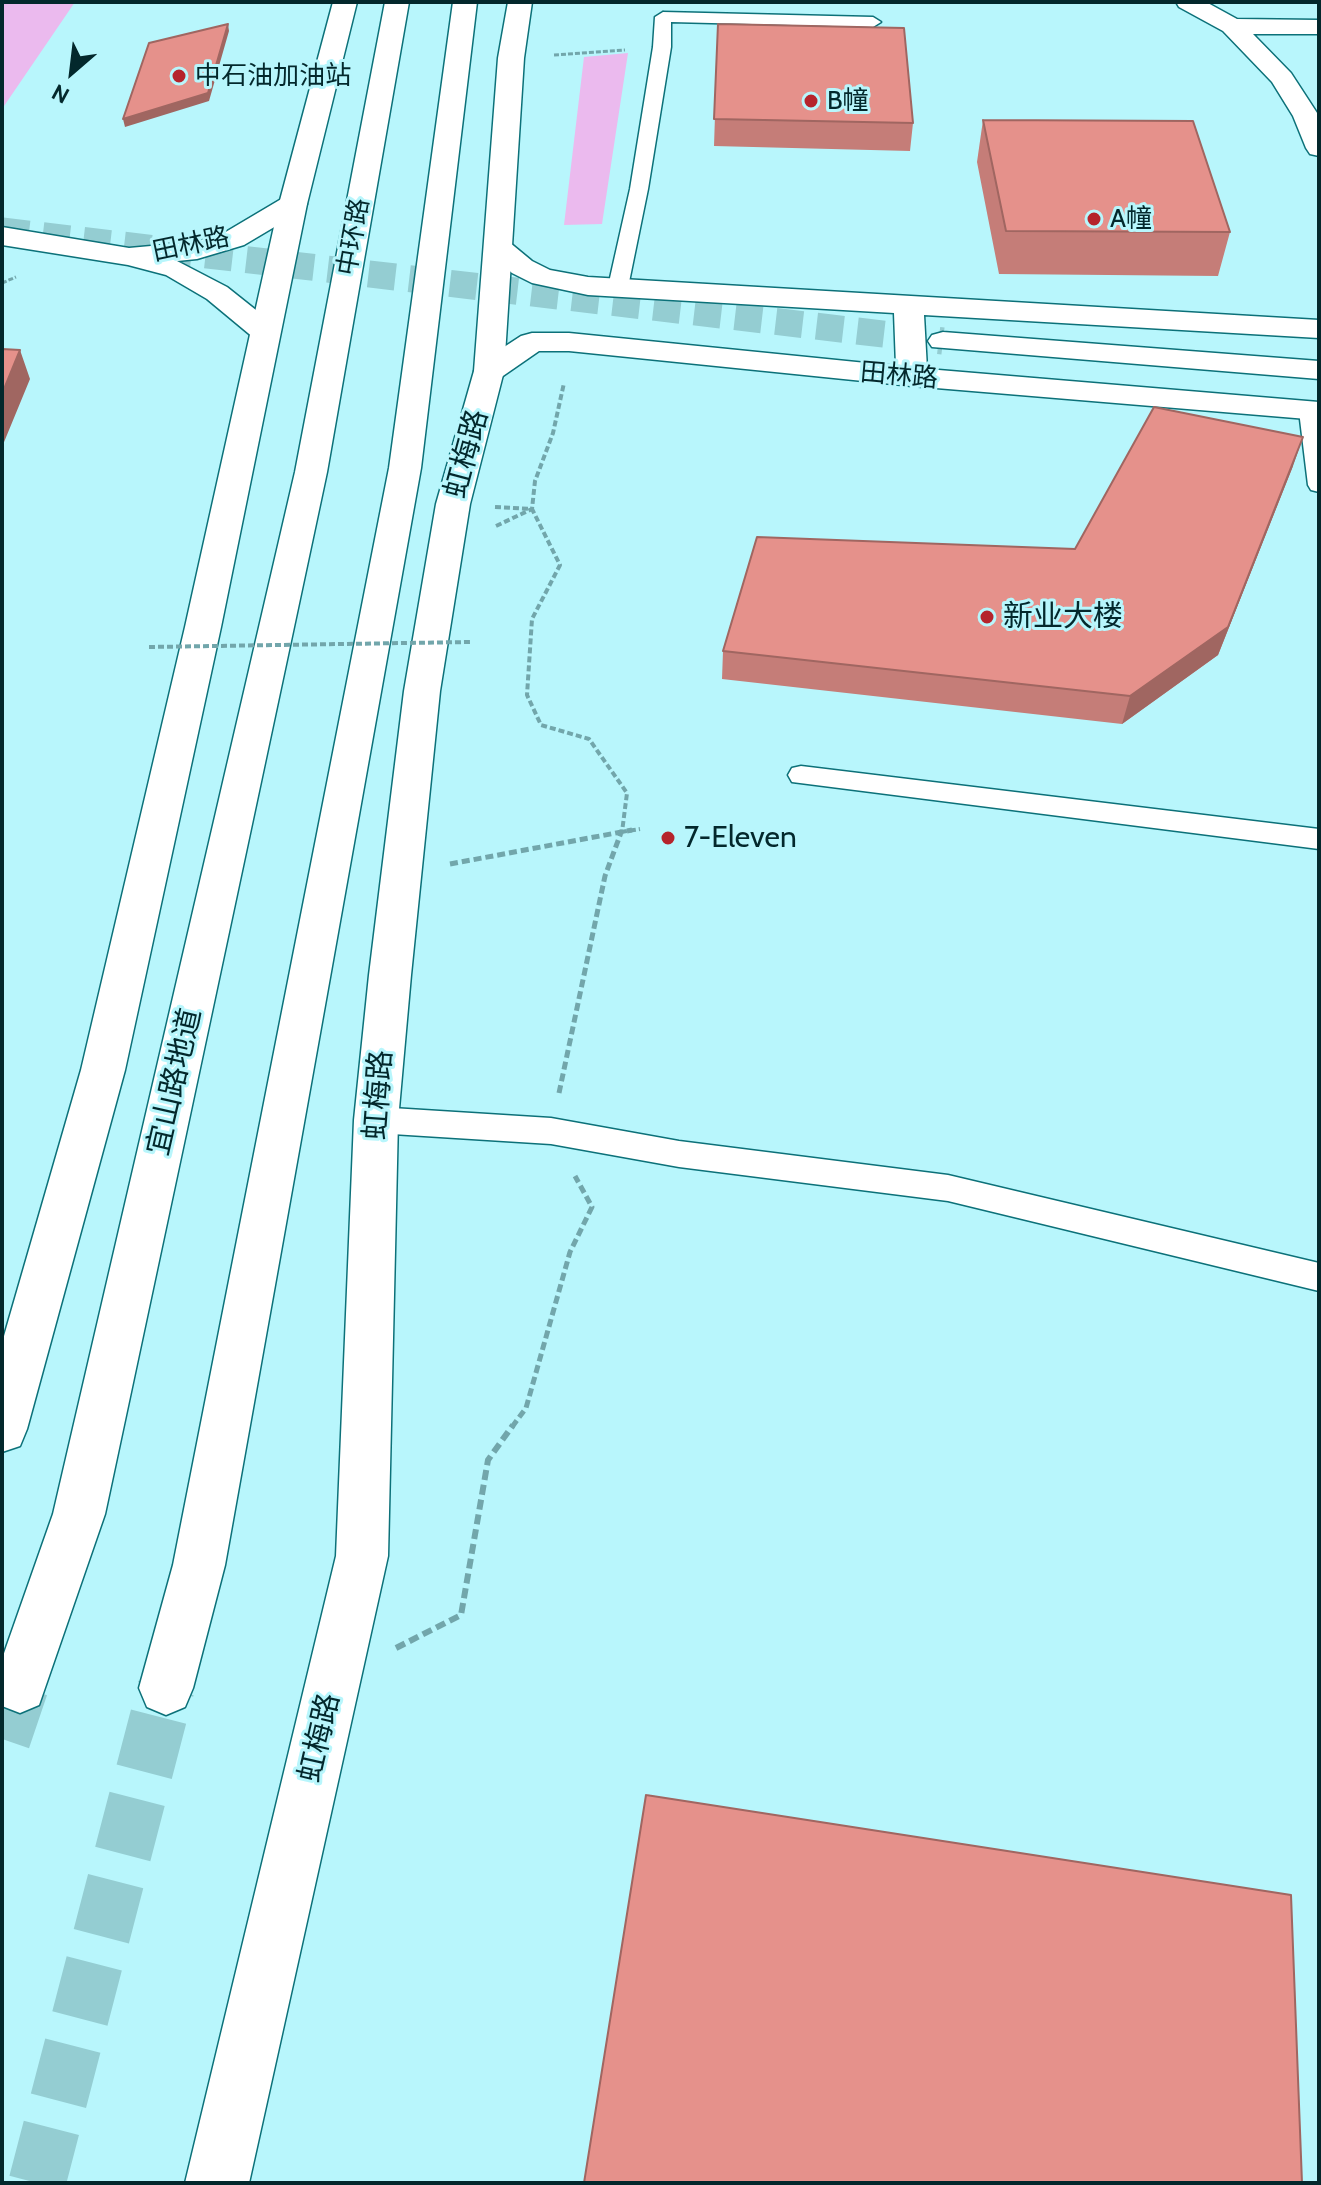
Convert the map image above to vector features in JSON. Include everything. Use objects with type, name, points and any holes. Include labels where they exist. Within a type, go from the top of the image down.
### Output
[{"type":"main road","points":[[2,1429],[103,1070],[293,204],[345,2]]},
{"type":"main road","name":"中环路","points":[[311,472],[397,2]]},
{"type":"main road","points":[[166,1688],[199,1565],[405,468],[465,2]]},
{"type":"main road","name":"虹梅路","points":[[217,2183],[362,1556],[376,1120],[422,691],[468,518],[489,371],[511,58],[520,2]]},
{"type":"main road","points":[[1188,2],[1232,26],[1282,78],[1306,116],[1319,148]]},
{"type":"main road","points":[[1232,26],[1319,27]]},
{"type":"main road","name":"田林路","points":[[129,257],[197,250],[234,239],[293,204]]},
{"type":"main road","name":"田林路","points":[[2,236],[129,257],[176,269],[217,293],[265,332]]},
{"type":"main road","points":[[499,248],[522,267],[542,277],[588,286],[1319,329]]},
{"type":"main road","points":[[909,304],[912,377]]},
{"type":"main road","name":"田林路","points":[[943,341],[1319,370]]},
{"type":"main road","name":"田林路","points":[[489,371],[532,342],[556,342],[912,377],[1314,411]]},
{"type":"main road","name":"宜山路地道","points":[[20,1686],[79,1514],[311,472]]},
{"type":"lane","points":[[618,287],[639,189],[662,47],[663,17],[873,22]]},
{"type":"lane","points":[[1314,411],[1319,485]]},
{"type":"lane","points":[[801,775],[1319,839]]},
{"type":"lane","points":[[376,1120],[551,1131],[679,1154],[948,1188],[1319,1277]]},
{"type":"path","points":[[554,55],[662,47]]},
{"type":"path","points":[[334,1678],[461,1615],[488,1460],[526,1408],[570,1252],[592,1207],[551,1131],[605,876],[622,834],[627,793],[589,739],[541,725],[527,695],[532,619],[560,565],[532,509],[535,481],[553,433],[564,383]]},
{"type":"path","points":[[468,518],[532,509]]},
{"type":"path","points":[[468,518],[532,509]]},
{"type":"path","points":[[149,647],[470,642]]},
{"type":"path","points":[[445,864],[640,829]]},
{"type":"shaded area","points":[[2,2],[75,2],[2,109]]},
{"type":"shaded area","points":[[628,53],[602,224],[564,225],[584,57]]},
{"type":"building","name":"中石油加油站","points":[[228,24],[208,93],[123,119],[149,43]]},
{"type":"building","name":"B幢","points":[[718,24],[904,28],[913,123],[714,119]]},
{"type":"building","points":[[983,120],[1193,121],[1230,232],[1006,231]]},
{"type":"building","points":[[2,349],[20,350],[2,394]]},
{"type":"building","name":"新业大楼","points":[[1154,407],[1303,437],[1228,627],[1130,696],[723,651],[757,537],[1075,549]]},
{"type":"building","points":[[646,1795],[1291,1895],[1302,2183],[584,2183]]},
{"type":"tunnel","points":[[2,231],[943,341]]},
{"type":"tunnel","points":[[2,1739],[20,1686]]},
{"type":"tunnel","points":[[37,2183],[166,1688]]},
{"type":"place","name":"中石油加油站","points":[[179,76]]},
{"type":"place","name":"B幢","points":[[811,101]]},
{"type":"place","name":"A幢","points":[[1094,219]]},
{"type":"place","name":"新业大楼","points":[[987,617]]},
{"type":"place","name":"7-Eleven","points":[[668,838]]}]
